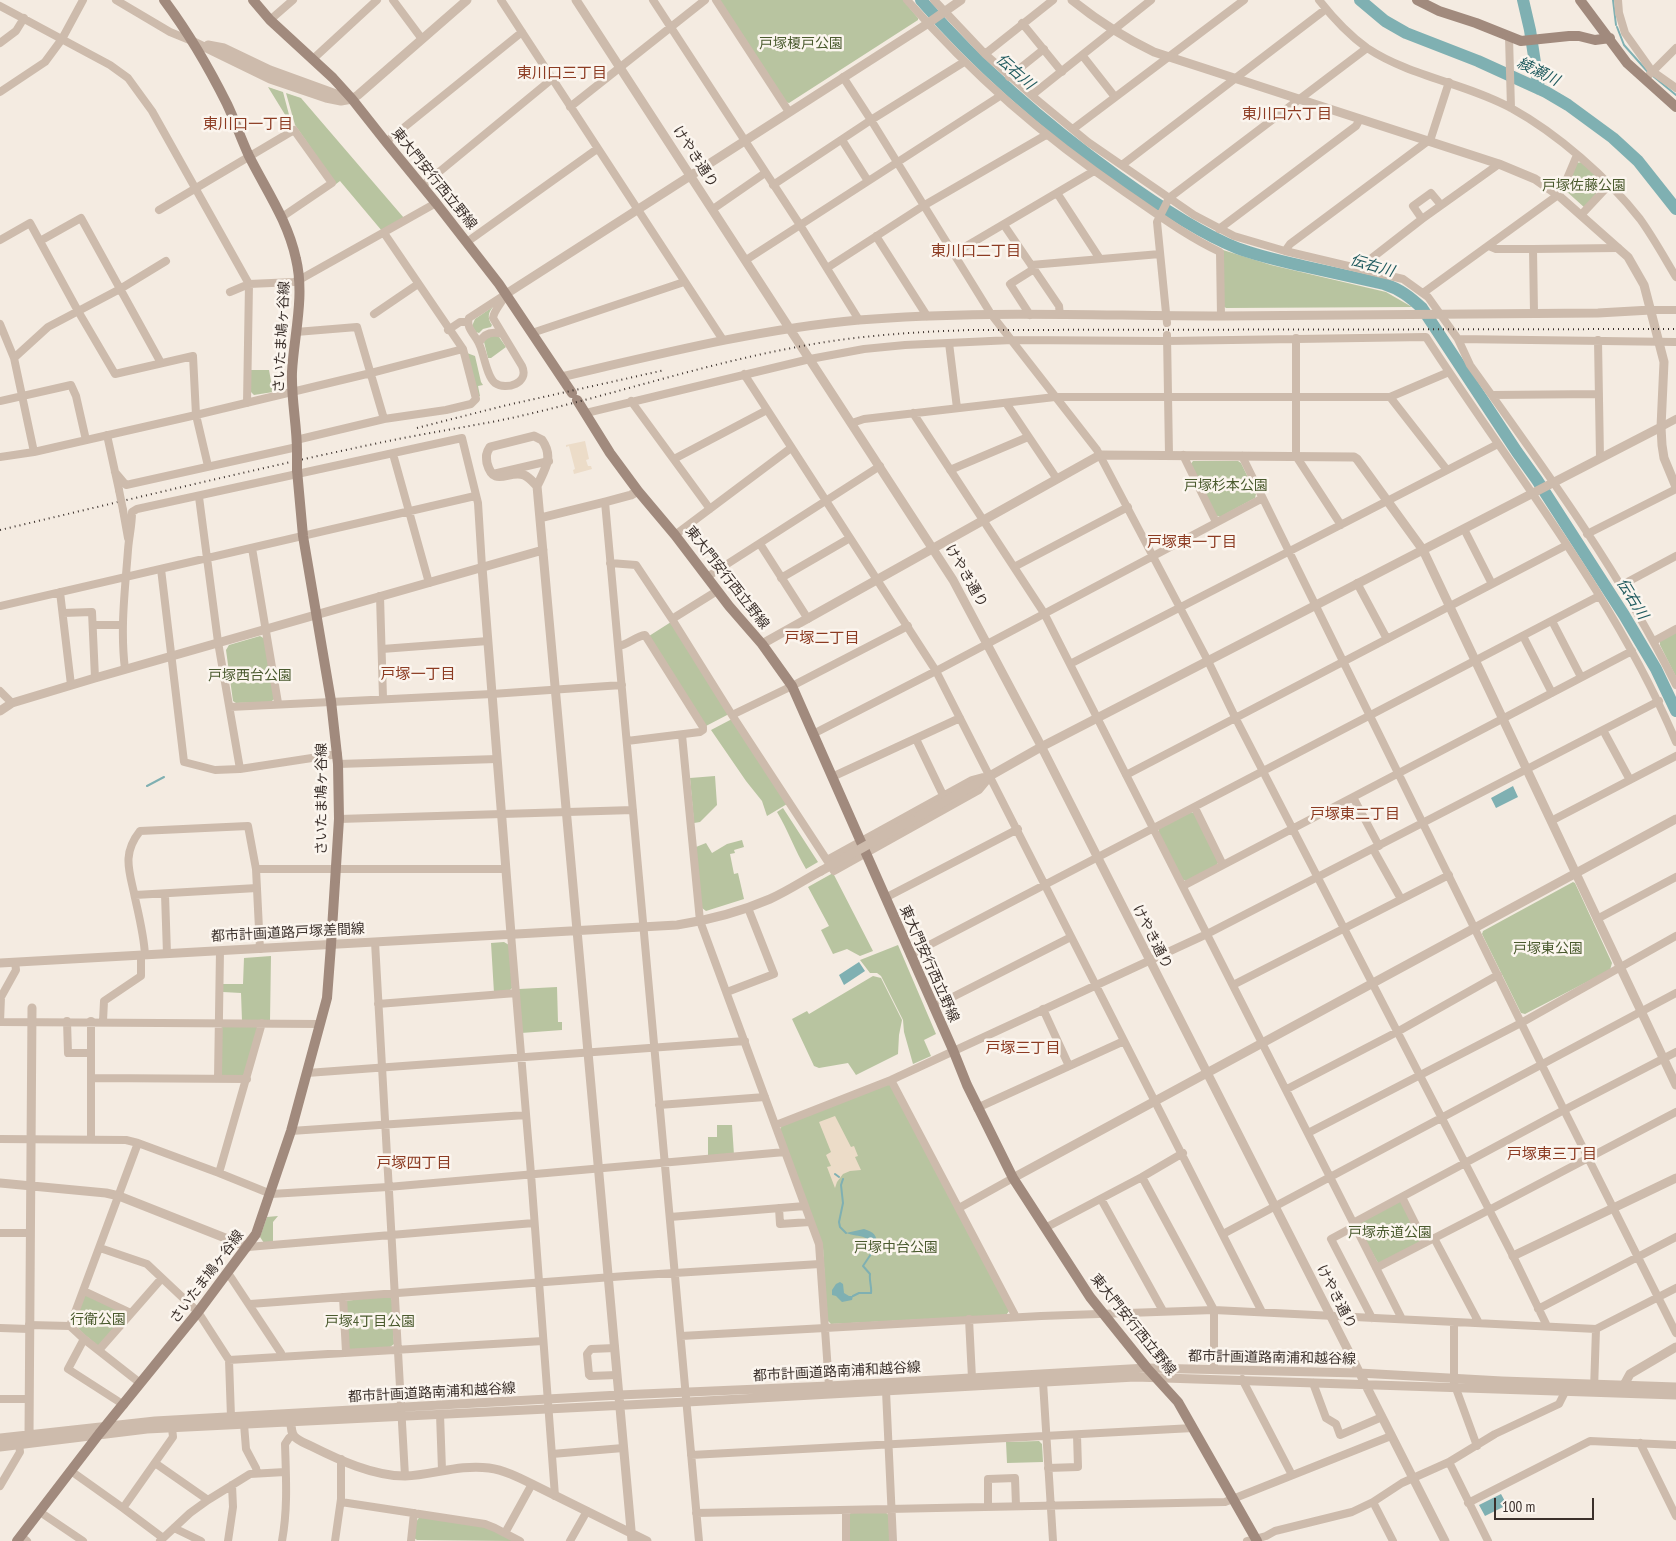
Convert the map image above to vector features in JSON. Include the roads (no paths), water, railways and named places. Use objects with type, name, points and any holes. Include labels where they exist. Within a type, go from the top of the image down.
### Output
[{"type":"main road","name":"さいたま鳩ヶ谷線","points":[[22,1539],[99,1434],[198,1312],[256,1234],[291,1131],[328,992],[339,819],[338,759],[318,615],[303,536],[297,472],[292,391],[299,280],[297,260],[282,217],[250,157],[227,104],[192,41],[164,0]]},
{"type":"main road","name":"東大門安行西立野線","points":[[253,0],[270,20],[313,59],[352,99],[467,242],[506,294],[575,396],[610,453],[638,491],[675,534],[718,591],[762,644],[792,686],[977,1108],[1013,1178],[1078,1280],[1148,1368],[1178,1402],[1253,1540]]},
{"type":"main road","points":[[1419,0],[1521,41],[1569,36],[1595,40],[1610,38]]},
{"type":"main road","points":[[1580,0],[1627,63],[1648,75],[1676,107]]},
{"type":"street","points":[[0,92],[45,62],[62,39],[83,0]]},
{"type":"street","points":[[116,0],[170,32],[192,41],[224,48],[270,70],[352,99],[465,1]]},
{"type":"street","points":[[270,20],[293,0]]},
{"type":"street","points":[[313,59],[377,0]]},
{"type":"street","points":[[393,0],[422,39]]},
{"type":"street","points":[[500,0],[723,340]]},
{"type":"street","name":"けやき通り","points":[[576,0],[934,548],[960,591],[1445,1541]]},
{"type":"street","points":[[653,0],[800,225],[859,320]]},
{"type":"street","points":[[570,107],[704,0]]},
{"type":"street","points":[[716,0],[788,112]]},
{"type":"street","points":[[907,0],[964,62],[1046,135],[1094,171],[1191,237],[1220,252],[1220,316]]},
{"type":"street","points":[[934,0],[943,13],[1009,77],[1073,129],[1168,199],[1234,236],[1285,251],[1403,279],[1428,297],[1436,313],[1458,340],[1470,365],[1587,534],[1654,641],[1676,685]]},
{"type":"street","points":[[506,294],[494,313],[493,318],[524,370],[524,377],[520,382],[504,386],[495,383],[490,377],[479,343],[470,329],[469,318],[506,294],[637,210],[690,175],[744,141],[788,112],[928,23],[960,0]]},
{"type":"street","points":[[985,54],[1053,0]]},
{"type":"street","points":[[1072,0],[1113,31],[1154,52],[1499,164],[1535,180],[1558,195],[1581,214],[1628,257],[1644,285],[1664,362],[1661,427],[1664,458],[1676,488],[1587,534]]},
{"type":"street","points":[[1032,96],[1151,0]]},
{"type":"street","points":[[1073,129],[1244,0]]},
{"type":"street","points":[[1319,0],[1337,22],[1367,48],[1405,67],[1511,104],[1577,155],[1625,201],[1640,219],[1676,277]]},
{"type":"street","points":[[1618,0],[1619,13],[1625,33],[1648,75],[1676,88]]},
{"type":"street","points":[[0,6],[110,65],[128,78],[152,110],[249,284],[247,403]]},
{"type":"street","points":[[1122,165],[1326,9]]},
{"type":"street","points":[[0,43],[16,31],[24,18]]},
{"type":"street","points":[[1022,23],[1062,72]]},
{"type":"street","points":[[386,142],[522,32]]},
{"type":"street","points":[[1509,37],[1511,104]]},
{"type":"street","points":[[1167,319],[1157,222],[1168,199],[1367,48]]},
{"type":"street","points":[[1648,75],[1676,48]]},
{"type":"street","points":[[1009,77],[1044,49]]},
{"type":"street","points":[[1082,55],[1115,97]]},
{"type":"street","points":[[773,185],[871,120],[964,62]]},
{"type":"street","points":[[843,78],[991,314],[1100,455],[1208,661],[1263,772],[1513,1256],[1547,1326]]},
{"type":"street","points":[[422,186],[552,79]]},
{"type":"street","points":[[1285,251],[1290,244],[1429,141],[1448,82]]},
{"type":"street","points":[[746,260],[1000,96]]},
{"type":"street","points":[[1218,228],[1356,126],[1360,119]]},
{"type":"street","points":[[160,210],[294,130],[332,183],[282,217]]},
{"type":"street","points":[[827,268],[923,206],[1046,135]]},
{"type":"street","points":[[842,140],[868,181]]},
{"type":"street","points":[[467,242],[597,149]]},
{"type":"street","points":[[1423,293],[1558,195],[1577,155]]},
{"type":"street","points":[[1359,268],[1422,219],[1499,164]]},
{"type":"street","points":[[953,254],[1094,171]]},
{"type":"street","points":[[713,209],[765,173]]},
{"type":"street","points":[[1581,214],[1609,185]]},
{"type":"street","points":[[1056,193],[1100,259]]},
{"type":"street","points":[[1422,219],[1413,206],[1431,193],[1441,206]]},
{"type":"street","points":[[230,292],[249,284],[294,282],[299,280],[436,203]]},
{"type":"street","points":[[40,241],[81,218],[161,363]]},
{"type":"street","points":[[0,240],[30,223],[115,374],[193,356],[196,415],[208,466]]},
{"type":"street","points":[[1004,225],[1059,306],[1060,315]]},
{"type":"street","points":[[115,472],[126,485],[296,446],[384,420],[446,410],[475,402],[476,399],[463,349],[448,330],[384,233]]},
{"type":"street","points":[[876,236],[927,316]]},
{"type":"street","points":[[1489,246],[1496,249],[1618,248]]},
{"type":"street","points":[[1533,249],[1534,313]]},
{"type":"street","points":[[1030,315],[1010,284],[1032,267],[1160,254]]},
{"type":"street","points":[[14,358],[48,327],[120,289],[166,261]]},
{"type":"street","points":[[532,333],[684,282]]},
{"type":"street","points":[[374,314],[418,284]]},
{"type":"street","points":[[561,377],[723,340],[859,320],[991,314],[1167,319],[1220,316],[1598,313],[1676,310]]},
{"type":"street","points":[[448,330],[460,322],[468,322]]},
{"type":"street","points":[[0,324],[14,358],[34,452]]},
{"type":"street","points":[[296,332],[357,327],[384,420]]},
{"type":"street","points":[[479,343],[490,332],[502,334]]},
{"type":"street","points":[[586,413],[744,374],[864,349],[1012,340],[1426,337],[1498,444],[1535,492],[1632,651],[1659,701],[1676,742]]},
{"type":"street","points":[[1167,338],[1169,455]]},
{"type":"street","points":[[1296,338],[1296,456],[1341,525]]},
{"type":"street","points":[[1458,340],[1659,340],[1676,342]]},
{"type":"street","points":[[1598,340],[1600,458]]},
{"type":"street","points":[[949,343],[957,408]]},
{"type":"street","points":[[0,458],[34,452],[247,403],[463,349]]},
{"type":"street","points":[[852,423],[864,419],[1055,397],[1390,397],[1449,372]]},
{"type":"street","points":[[744,374],[936,671],[1183,1153],[1262,1312]]},
{"type":"street","points":[[0,401],[71,385],[76,396],[86,440]]},
{"type":"street","points":[[1492,395],[1599,394]]},
{"type":"street","points":[[1390,397],[1447,470]]},
{"type":"street","points":[[631,401],[710,509]]},
{"type":"street","points":[[1006,403],[1057,479]]},
{"type":"street","points":[[674,460],[767,410]]},
{"type":"street","points":[[913,413],[1044,613],[1402,1319]]},
{"type":"street","points":[[1661,427],[1676,419]]},
{"type":"street","name":"都市計画道路戸塚差間線","points":[[0,963],[644,927],[700,921],[727,915],[770,899],[1041,748],[1661,427]]},
{"type":"street","points":[[107,435],[129,540]]},
{"type":"street","points":[[536,486],[549,461],[548,451],[542,440],[534,436],[490,447],[486,456],[493,474],[501,477],[523,474],[536,486],[631,1536]]},
{"type":"street","points":[[950,470],[1028,437]]},
{"type":"street","points":[[125,670],[122,643],[132,512],[137,509],[297,472],[392,454],[462,438],[478,503],[555,1496]]},
{"type":"street","points":[[1070,664],[1498,444]]},
{"type":"street","points":[[675,534],[791,448]]},
{"type":"street","points":[[392,454],[429,583]]},
{"type":"street","points":[[762,644],[1100,455],[1354,457],[1423,550],[1676,1085]]},
{"type":"street","points":[[1183,455],[1216,522]]},
{"type":"street","points":[[1242,456],[1676,1333]]},
{"type":"street","points":[[493,474],[549,461]]},
{"type":"street","points":[[707,577],[880,466]]},
{"type":"street","points":[[540,518],[631,495],[638,491]]},
{"type":"street","points":[[199,496],[218,642],[240,770]]},
{"type":"street","points":[[0,606],[475,496]]},
{"type":"street","points":[[813,734],[1262,498]]},
{"type":"street","points":[[605,502],[699,1541]]},
{"type":"street","points":[[1014,567],[1128,507]]},
{"type":"street","points":[[1464,529],[1492,584]]},
{"type":"street","points":[[781,578],[850,538]]},
{"type":"street","points":[[760,544],[808,619]]},
{"type":"street","points":[[1126,775],[1567,545]]},
{"type":"street","points":[[252,548],[267,628],[278,703]]},
{"type":"street","points":[[0,711],[12,703],[71,685],[543,550]]},
{"type":"street","points":[[1620,586],[1676,556]]},
{"type":"street","points":[[610,563],[636,565],[834,871],[979,790],[990,776]]},
{"type":"street","points":[[161,569],[184,762],[215,770],[240,770],[338,759],[497,759]]},
{"type":"street","points":[[1358,584],[1386,639]]},
{"type":"street","points":[[672,619],[718,591]]},
{"type":"street","points":[[60,592],[71,685]]},
{"type":"street","points":[[380,596],[383,698]]},
{"type":"street","points":[[910,955],[1599,596]]},
{"type":"street","points":[[63,613],[92,612],[96,678]]},
{"type":"street","points":[[1552,621],[1581,677]]},
{"type":"street","points":[[93,625],[123,625]]},
{"type":"street","points":[[732,715],[908,626]]},
{"type":"street","points":[[1654,641],[1676,629]]},
{"type":"street","points":[[618,646],[626,644],[642,635],[647,637],[703,728],[700,732],[627,741]]},
{"type":"street","points":[[1523,636],[1552,692]]},
{"type":"street","points":[[382,649],[488,641]]},
{"type":"street","points":[[1182,886],[1632,651]]},
{"type":"street","points":[[230,707],[278,703],[492,694],[622,685]]},
{"type":"street","points":[[0,691],[12,703]]},
{"type":"street","points":[[776,1125],[891,1080],[1207,934],[1659,701]]},
{"type":"street","points":[[832,777],[960,718]]},
{"type":"street","points":[[1603,730],[1630,780]]},
{"type":"street","points":[[682,735],[700,921],[819,1244],[829,1386]]},
{"type":"street","points":[[916,739],[943,795]]},
{"type":"street","points":[[1551,821],[1676,756]]},
{"type":"street","points":[[828,860],[943,795],[972,780],[990,776]]},
{"type":"street","points":[[1354,797],[1401,899]]},
{"type":"street","points":[[1194,808],[1223,865]]},
{"type":"street","points":[[339,819],[634,810]]},
{"type":"street","points":[[959,1208],[1676,819]]},
{"type":"street","points":[[103,1021],[104,1001],[141,976],[143,955],[135,895],[129,872],[128,854],[140,832],[248,826],[256,869],[260,949]]},
{"type":"street","points":[[885,898],[1018,830]]},
{"type":"street","points":[[256,869],[506,869]]},
{"type":"street","points":[[1233,985],[1449,875]]},
{"type":"street","points":[[1598,918],[1676,876]]},
{"type":"street","points":[[135,895],[257,888]]},
{"type":"street","points":[[165,894],[167,954]]},
{"type":"street","points":[[727,992],[774,974],[748,908]]},
{"type":"street","points":[[933,1007],[1071,936]]},
{"type":"street","points":[[1308,1133],[1521,1022],[1676,936]]},
{"type":"street","points":[[375,942],[405,1476]]},
{"type":"street","points":[[218,1078],[220,951]]},
{"type":"street","points":[[16,962],[16,970],[1,997],[0,1022],[103,1021],[320,1024]]},
{"type":"street","points":[[1286,1090],[1397,1032],[1498,975]]},
{"type":"street","points":[[378,1004],[516,993]]},
{"type":"street","points":[[1223,1234],[1676,993]]},
{"type":"street","points":[[29,1435],[32,1008]]},
{"type":"street","points":[[1043,1009],[1069,1066]]},
{"type":"street","points":[[67,1021],[68,1053],[91,1053]]},
{"type":"street","points":[[91,1021],[91,1139]]},
{"type":"street","points":[[219,1173],[262,1023]]},
{"type":"street","points":[[307,1073],[745,1041]]},
{"type":"street","points":[[977,1108],[1124,1041]]},
{"type":"street","points":[[1372,1318],[1331,1239],[1402,1197],[1676,1052]]},
{"type":"street","points":[[91,1078],[247,1079]]},
{"type":"street","points":[[891,1080],[1016,1317]]},
{"type":"street","points":[[659,1105],[765,1097]]},
{"type":"street","points":[[1376,1268],[1676,1112]]},
{"type":"street","points":[[291,1131],[526,1115]]},
{"type":"street","points":[[0,1139],[117,1139],[138,1143],[271,1194],[388,1186],[785,1152]]},
{"type":"street","points":[[70,1326],[138,1143]]},
{"type":"street","points":[[1045,1228],[1142,1177],[1183,1153]]},
{"type":"street","points":[[1142,1177],[1214,1310],[1214,1370]]},
{"type":"street","points":[[1513,1256],[1676,1178]]},
{"type":"street","points":[[0,1183],[97,1191],[119,1196],[248,1247],[534,1223]]},
{"type":"street","points":[[1402,1197],[1425,1243]]},
{"type":"street","points":[[1101,1199],[1163,1311]]},
{"type":"street","points":[[670,1217],[805,1206]]},
{"type":"street","points":[[779,1208],[780,1224],[810,1222]]},
{"type":"street","points":[[0,1233],[30,1233]]},
{"type":"street","points":[[1538,1309],[1676,1237]]},
{"type":"street","points":[[1434,1238],[1479,1323]]},
{"type":"street","points":[[100,1248],[147,1264],[198,1312],[228,1360],[231,1417]]},
{"type":"street","points":[[250,1304],[609,1277],[820,1264]]},
{"type":"street","points":[[228,1273],[250,1304],[281,1353],[281,1356]]},
{"type":"street","points":[[99,1350],[162,1278]]},
{"type":"street","points":[[680,1336],[969,1319],[1214,1310],[1596,1329],[1676,1288]]},
{"type":"street","points":[[84,1291],[131,1313]]},
{"type":"street","points":[[343,1297],[346,1352]]},
{"type":"street","points":[[969,1319],[972,1378]]},
{"type":"street","points":[[1454,1322],[1455,1383],[1477,1446]]},
{"type":"street","points":[[0,1328],[70,1326],[140,1383]]},
{"type":"street","points":[[1594,1388],[1596,1329]]},
{"type":"street","points":[[84,1339],[68,1368],[124,1405]]},
{"type":"street","points":[[228,1360],[543,1341]]},
{"type":"street","points":[[615,1348],[591,1349],[587,1354],[590,1376],[617,1375]]},
{"type":"street","points":[[1624,1385],[1630,1374],[1676,1348]]},
{"type":"street","name":"都市計画道路南浦和越谷線","points":[[0,1438],[108,1425],[231,1417],[402,1412],[548,1404],[620,1405],[686,1397],[829,1386],[1148,1368],[1359,1374],[1455,1383],[1566,1390],[1624,1385],[1676,1387]]},
{"type":"street","name":"都市計画道路南浦和越谷線","points":[[0,1447],[99,1434],[290,1422],[402,1412],[440,1414],[619,1395],[686,1397],[886,1391],[1157,1377],[1365,1385],[1455,1383],[1594,1388],[1676,1395]]},
{"type":"street","points":[[1242,1379],[1292,1475]]},
{"type":"street","points":[[1043,1382],[1053,1541]]},
{"type":"street","points":[[1313,1382],[1326,1418],[1336,1424],[1340,1435],[1382,1418]]},
{"type":"street","points":[[1253,1540],[1275,1531],[1352,1512],[1373,1502],[1402,1483],[1449,1462],[1502,1430],[1530,1419],[1559,1404],[1566,1390]]},
{"type":"street","points":[[886,1391],[893,1541]]},
{"type":"street","points":[[0,1400],[29,1399]]},
{"type":"street","points":[[440,1414],[442,1470]]},
{"type":"street","points":[[290,1422],[293,1435],[296,1438],[317,1449],[366,1469],[395,1476],[405,1476],[457,1468],[488,1468],[514,1475],[587,1511],[631,1536],[647,1541]]},
{"type":"street","points":[[244,1424],[246,1449],[257,1473]]},
{"type":"street","points":[[123,1508],[173,1437],[172,1428]]},
{"type":"street","points":[[691,1455],[1192,1428]]},
{"type":"street","points":[[282,1541],[286,1520],[287,1498],[285,1444],[293,1435]]},
{"type":"street","points":[[1048,1468],[1078,1467],[1077,1435]]},
{"type":"street","points":[[696,1513],[1225,1502],[1391,1436]]},
{"type":"street","points":[[1468,1503],[1590,1442],[1676,1445]]},
{"type":"street","points":[[1640,1443],[1676,1516]]},
{"type":"street","points":[[0,1486],[20,1452],[19,1444]]},
{"type":"street","points":[[552,1454],[623,1448]]},
{"type":"street","points":[[335,1541],[341,1502],[341,1459]]},
{"type":"street","points":[[1449,1462],[1488,1541]]},
{"type":"street","points":[[154,1463],[208,1500]]},
{"type":"street","points":[[71,1472],[123,1508],[162,1540],[208,1500],[250,1474],[286,1472]]},
{"type":"street","points":[[988,1507],[988,1479],[1006,1478],[1015,1478],[1016,1506]]},
{"type":"street","points":[[505,1533],[532,1484]]},
{"type":"street","points":[[228,1541],[233,1507],[232,1485]]},
{"type":"street","points":[[341,1502],[485,1524],[520,1541]]},
{"type":"street","points":[[1373,1502],[1392,1541]]},
{"type":"street","points":[[846,1510],[846,1541]]},
{"type":"street","points":[[570,1541],[587,1511]]},
{"type":"street","points":[[40,1512],[83,1541]]},
{"type":"street","points":[[411,1541],[414,1513]]},
{"type":"street","points":[[174,1528],[202,1541]]},
{"type":"water","points":[[1513,786],[1518,797],[1496,808],[1491,798]]},
{"type":"water","points":[[859,962],[865,971],[844,985],[839,975]]},
{"type":"water","points":[[864,1229],[873,1233],[876,1237],[877,1246],[871,1254],[868,1239],[846,1233]]},
{"type":"water","points":[[840,1282],[843,1284],[844,1293],[853,1296],[852,1300],[842,1302],[832,1295],[832,1290]]},
{"type":"water","points":[[1501,1494],[1507,1505],[1485,1516],[1479,1505]]},
{"type":"waterway","name":"伝右川","points":[[921,0],[966,49],[1039,116],[1117,176],[1176,216],[1206,234],[1245,251],[1390,286],[1422,308],[1537,480],[1624,615],[1656,669],[1676,711]]},
{"type":"waterway","name":"綾瀬川","points":[[1360,0],[1385,21],[1406,33],[1478,61],[1546,92],[1568,105],[1613,138],[1638,161],[1676,209]]},
{"type":"waterway","points":[[1523,0],[1530,30],[1539,89]]},
{"type":"waterway","points":[[1613,0],[1616,25]]},
{"type":"waterway","points":[[1617,27],[1624,45],[1647,71]]},
{"type":"waterway","points":[[1653,76],[1676,95]]},
{"type":"waterway","name":"伝右川","points":[[1276,264],[1277,260]]},
{"type":"waterway","points":[[147,786],[164,777]]},
{"type":"waterway","points":[[835,1174],[839,1177]]},
{"type":"waterway","points":[[843,1179],[841,1185],[843,1203],[839,1222],[840,1227],[846,1233]]},
{"type":"waterway","points":[[853,1296],[859,1293],[871,1293],[870,1274],[863,1266],[871,1254]]},
{"type":"railway","points":[[0,530],[323,455],[543,411],[756,355],[859,338],[904,333],[971,330],[1676,329]]},
{"type":"railway","points":[[417,428],[503,406],[665,370]]},
{"type":"district","name":"東川口三丁目","points":[[562,74]]},
{"type":"district","name":"東川口六丁目","points":[[1287,115]]},
{"type":"district","name":"東川口一丁目","points":[[248,125]]},
{"type":"district","name":"東川口二丁目","points":[[976,252]]},
{"type":"district","name":"戸塚東一丁目","points":[[1192,543]]},
{"type":"district","name":"戸塚二丁目","points":[[822,639]]},
{"type":"district","name":"戸塚一丁目","points":[[418,675]]},
{"type":"district","name":"戸塚東二丁目","points":[[1355,815]]},
{"type":"district","name":"戸塚三丁目","points":[[1023,1049]]},
{"type":"district","name":"戸塚東三丁目","points":[[1552,1155]]},
{"type":"district","name":"戸塚四丁目","points":[[414,1164]]},
{"type":"park label","name":"戸塚榎戸公園","points":[[801,44]]},
{"type":"park label","name":"戸塚佐藤公園","points":[[1584,186]]},
{"type":"park label","name":"戸塚杉本公園","points":[[1226,486]]},
{"type":"park label","name":"戸塚西台公園","points":[[250,676]]},
{"type":"park label","name":"戸塚東公園","points":[[1548,949]]},
{"type":"park label","name":"戸塚赤道公園","points":[[1390,1233]]},
{"type":"park label","name":"戸塚中台公園","points":[[896,1248]]},
{"type":"park label","name":"行衛公園","points":[[98,1320]]},
{"type":"park label","name":"戸塚4丁目公園","points":[[370,1322]]}]
